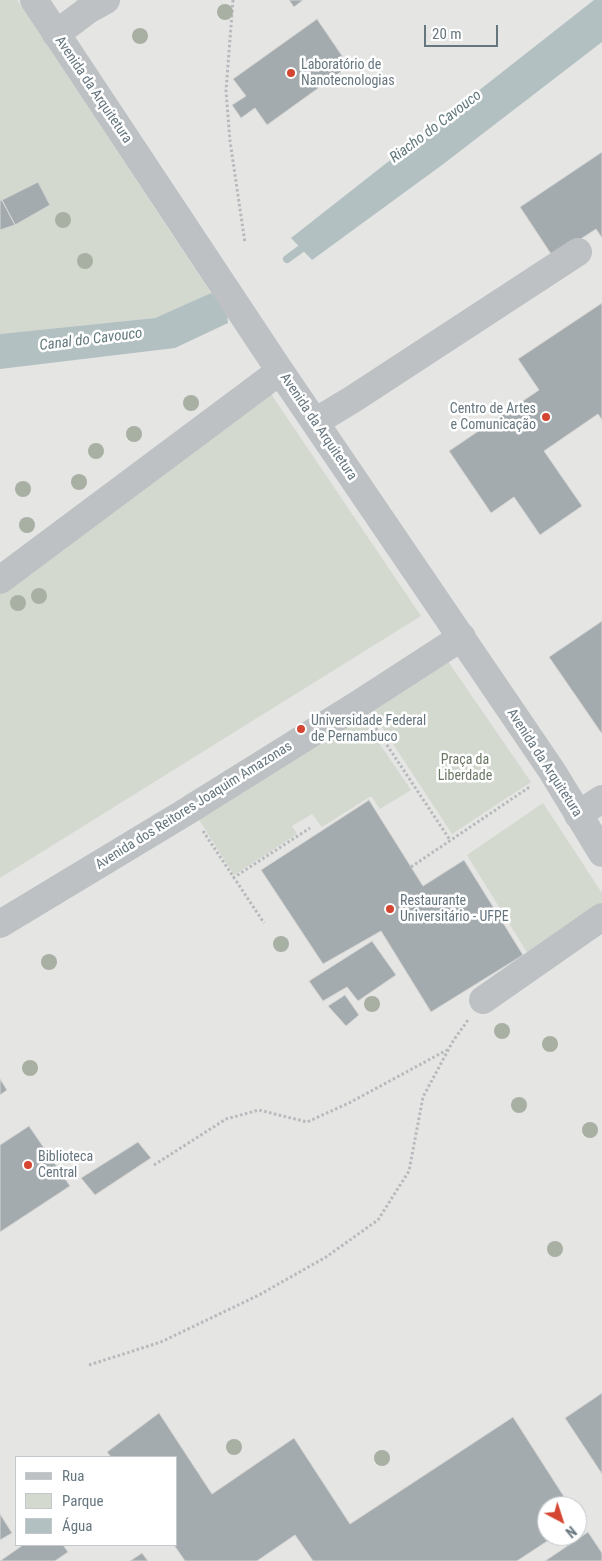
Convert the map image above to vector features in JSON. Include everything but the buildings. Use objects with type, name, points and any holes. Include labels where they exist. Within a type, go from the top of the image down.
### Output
[{"type":"street","name":"Avenida da Arquitetura","points":[[34,0],[280,371],[552,771],[602,853]]},
{"type":"street","points":[[56,34],[88,10],[106,0]]},
{"type":"street","points":[[315,422],[578,252]]},
{"type":"street","points":[[0,580],[280,371]]},
{"type":"street","name":"Avenida dos Reitores Joaquim Amazonas","points":[[0,924],[360,704],[462,637]]},
{"type":"street","points":[[578,815],[602,799]]},
{"type":"street","points":[[483,1000],[602,917]]},
{"type":"path","points":[[234,0],[226,91],[245,243]]},
{"type":"path","points":[[360,704],[450,840]]},
{"type":"path","points":[[411,867],[552,771]]},
{"type":"path","points":[[189,810],[264,923]]},
{"type":"path","points":[[233,878],[310,828]]},
{"type":"path","points":[[89,1365],[161,1342],[259,1295],[326,1257],[378,1220],[409,1171],[423,1097],[452,1041],[483,1000]]},
{"type":"path","points":[[154,1165],[226,1119],[259,1110],[307,1122],[349,1103],[448,1049]]},
{"type":"shaded area","name":"Universidade Federal de Pernambuco","points":[[0,0],[602,0],[602,1561],[0,1561]]},
{"type":"green space","points":[[0,0],[17,0],[211,293],[155,318],[0,334]]},
{"type":"green space","points":[[269,391],[421,616],[0,878],[0,586]]},
{"type":"green space","name":"Praça da Liberdade","points":[[436,644],[531,782],[452,834],[359,692]]},
{"type":"green space","points":[[347,696],[411,790],[380,809],[371,796],[322,827],[312,814],[292,826],[297,834],[234,875],[184,796]]},
{"type":"green space","points":[[543,803],[602,893],[602,913],[500,983],[495,975],[528,954],[467,855]]},
{"type":"water","points":[[594,0],[602,0],[602,42],[442,165],[312,260],[291,238]]},
{"type":"water","name":"Canal do Cavouco","points":[[211,293],[218,298],[227,313],[228,323],[175,348],[0,369],[0,334],[155,318]]},
{"type":"waterway","name":"Riacho do Cavouco","points":[[287,259],[309,243]]},
{"type":"place","name":"Laboratório de Nanotecnologias","points":[[291,73]]},
{"type":"place","name":"Centro de Artes e Comunicação","points":[[546,417]]},
{"type":"place","name":"Universidade Federal de Pernambuco","points":[[301,729]]},
{"type":"place","name":"Restaurante Universitário - UFPE","points":[[390,909]]},
{"type":"place","name":"Biblioteca Central","points":[[28,1165]]}]
